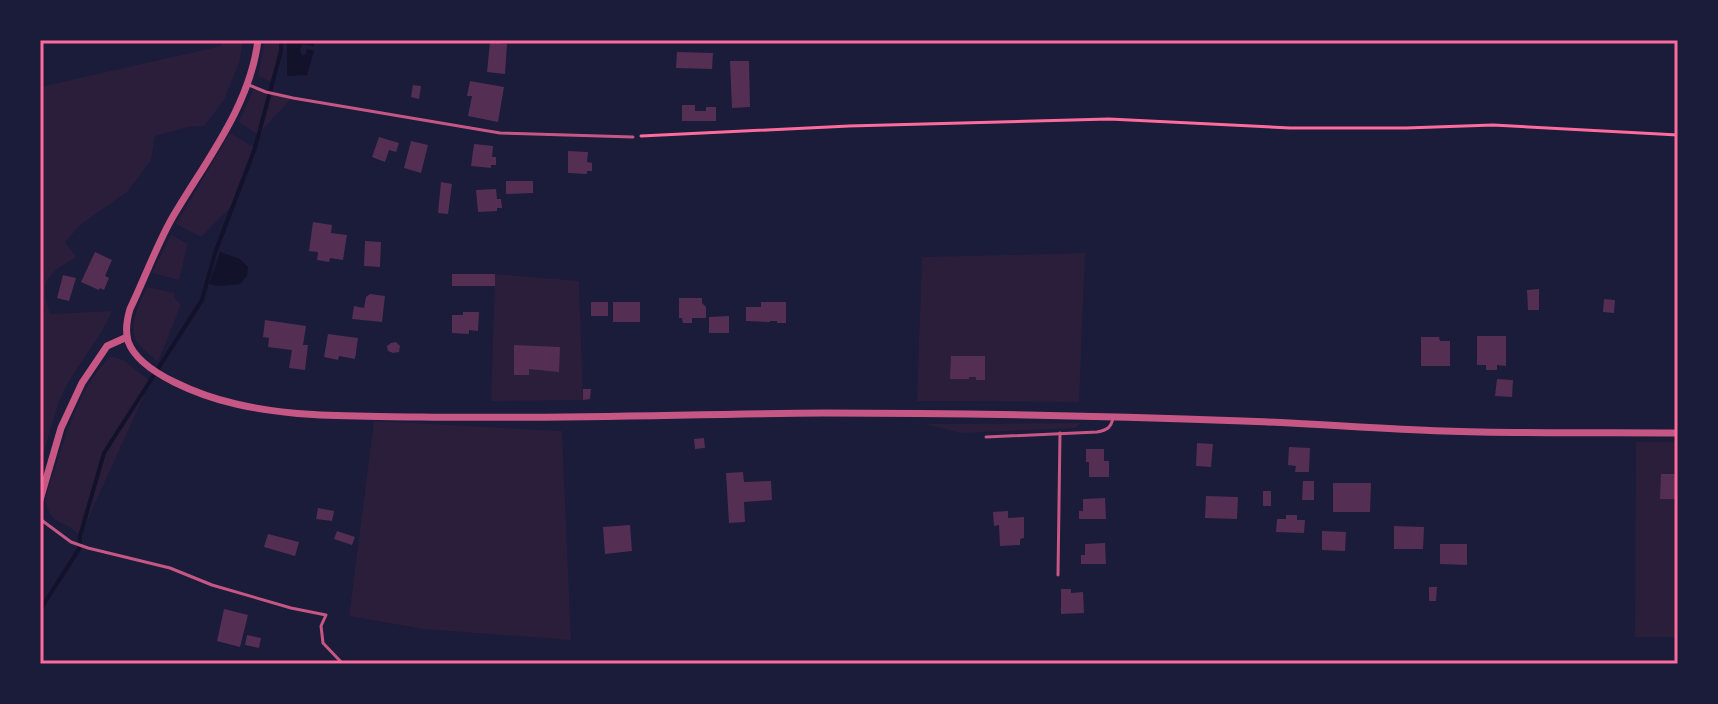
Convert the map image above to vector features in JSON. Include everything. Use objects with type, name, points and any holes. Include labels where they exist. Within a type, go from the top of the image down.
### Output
[{"type":"street","points":[[258,40],[249,85],[170,224],[126,324],[127,337],[137,356],[152,369],[167,378],[235,404],[275,411],[334,415],[526,418],[989,414],[1246,421],[1447,431],[1678,433]]},
{"type":"street","points":[[40,500],[61,428],[82,383],[107,346],[127,337]]},
{"type":"lane","points":[[249,85],[276,94],[500,133],[633,137]]},
{"type":"lane","points":[[986,437],[1107,430],[1113,418]]},
{"type":"lane","points":[[1058,575],[1060,433]]},
{"type":"lane","points":[[40,519],[71,542],[88,548],[170,568],[212,585],[326,615],[321,626],[323,643],[343,664]]},
{"type":"path","points":[[633,137],[1109,119],[1290,128],[1493,125],[1678,135]]},
{"type":"shaded area","points":[[222,40],[243,40],[240,60],[224,100],[204,126],[155,136],[151,160],[128,191],[80,225],[65,242],[76,257],[48,279],[45,293],[50,314],[112,311],[60,399],[40,467],[40,87],[221,46]]},
{"type":"shaded area","points":[[265,40],[281,40],[274,83],[258,76]]},
{"type":"shaded area","points":[[312,40],[314,46],[302,44],[300,50],[302,56],[307,49],[314,51],[307,75],[287,76],[287,42]]},
{"type":"shaded area","points":[[255,86],[290,100],[260,136],[239,122]]},
{"type":"shaded area","points":[[230,133],[255,148],[232,206],[201,237],[176,224]]},
{"type":"shaded area","points":[[171,235],[188,244],[179,280],[152,273]]},
{"type":"shaded area","points":[[220,252],[240,259],[248,267],[247,276],[240,284],[209,284]]},
{"type":"shaded area","points":[[1085,253],[1079,402],[917,401],[922,257]]},
{"type":"shaded area","points":[[495,274],[579,281],[583,400],[491,401]]},
{"type":"shaded area","points":[[147,287],[175,293],[174,298],[181,304],[158,362],[138,344],[133,330],[135,315]]},
{"type":"shaded area","points":[[111,356],[125,361],[150,382],[80,536],[54,518],[47,506],[46,496],[79,403]]},
{"type":"shaded area","points":[[374,421],[562,431],[571,640],[423,629],[349,616]]},
{"type":"shaded area","points":[[1081,423],[1075,428],[962,433],[924,424]]},
{"type":"shaded area","points":[[1636,442],[1678,442],[1678,637],[1635,637]]},
{"type":"building","points":[[490,42],[507,44],[505,74],[487,72]]},
{"type":"building","points":[[677,52],[713,53],[712,69],[676,68]]},
{"type":"building","points":[[730,61],[749,61],[750,107],[732,108]]},
{"type":"building","points":[[470,81],[504,87],[498,122],[468,116],[472,96],[467,96]]},
{"type":"building","points":[[413,85],[421,86],[419,99],[411,97]]},
{"type":"building","points":[[682,105],[695,105],[695,111],[716,107],[716,121],[682,121]]},
{"type":"building","points":[[379,137],[399,143],[396,152],[389,150],[385,162],[372,157]]},
{"type":"building","points":[[411,141],[428,145],[421,173],[404,168]]},
{"type":"building","points":[[474,144],[493,146],[492,157],[496,157],[496,165],[491,165],[491,168],[471,166]]},
{"type":"building","points":[[568,151],[588,152],[587,162],[592,163],[592,171],[587,171],[587,174],[568,173]]},
{"type":"building","points":[[506,181],[533,181],[533,193],[506,194]]},
{"type":"building","points":[[441,182],[452,184],[448,214],[438,213]]},
{"type":"building","points":[[496,189],[502,208],[478,212],[476,190]]},
{"type":"building","points":[[313,222],[332,225],[331,233],[347,235],[343,260],[317,260],[318,252],[309,251]]},
{"type":"building","points":[[365,241],[381,242],[380,267],[364,266]]},
{"type":"building","points":[[95,252],[112,260],[105,276],[109,278],[104,290],[81,282]]},
{"type":"building","points":[[452,274],[495,274],[495,286],[452,286]]},
{"type":"building","points":[[63,275],[76,278],[69,301],[57,298]]},
{"type":"building","points":[[1539,289],[1539,310],[1528,310],[1527,290]]},
{"type":"building","points":[[370,294],[385,296],[382,322],[352,319],[354,306],[364,308],[366,297]]},
{"type":"building","points":[[679,298],[702,298],[706,318],[692,318],[692,323],[683,323],[679,318]]},
{"type":"building","points":[[1604,299],[1615,300],[1614,313],[1603,312]]},
{"type":"building","points":[[591,302],[608,302],[608,316],[591,316]]},
{"type":"building","points":[[613,302],[640,302],[640,322],[613,322]]},
{"type":"building","points":[[761,302],[786,302],[786,323],[746,321],[746,307],[761,307]]},
{"type":"building","points":[[463,312],[479,312],[478,331],[452,333],[452,315],[463,315]]},
{"type":"building","points":[[729,316],[729,333],[709,333],[709,317]]},
{"type":"building","points":[[265,320],[306,326],[303,345],[308,345],[305,370],[289,368],[292,350],[268,347],[269,338],[263,337]]},
{"type":"building","points":[[328,334],[358,338],[355,359],[324,357]]},
{"type":"building","points":[[1477,336],[1506,336],[1506,366],[1497,365],[1497,370],[1486,370],[1486,365],[1477,365]]},
{"type":"building","points":[[1421,337],[1439,337],[1440,341],[1450,341],[1450,366],[1421,366]]},
{"type":"building","points":[[396,342],[400,346],[399,352],[388,351],[387,346]]},
{"type":"building","points":[[514,345],[560,347],[559,372],[529,369],[529,375],[514,375]]},
{"type":"building","points":[[951,356],[985,356],[985,380],[976,380],[976,377],[950,379]]},
{"type":"building","points":[[1497,379],[1513,380],[1512,397],[1495,396]]},
{"type":"building","points":[[583,389],[591,389],[590,399],[583,400]]},
{"type":"building","points":[[704,438],[705,448],[695,449],[694,439]]},
{"type":"building","points":[[1197,443],[1213,444],[1211,467],[1196,466]]},
{"type":"building","points":[[1289,447],[1310,448],[1309,472],[1295,472],[1296,466],[1288,465]]},
{"type":"building","points":[[1086,449],[1104,449],[1104,461],[1109,461],[1109,477],[1089,477]]},
{"type":"building","points":[[743,472],[744,482],[771,481],[772,500],[744,502],[745,522],[729,523],[726,473]]},
{"type":"building","points":[[1661,474],[1678,474],[1678,499],[1660,499]]},
{"type":"building","points":[[1303,481],[1314,481],[1314,500],[1302,500]]},
{"type":"building","points":[[1333,483],[1371,483],[1370,512],[1333,512]]},
{"type":"building","points":[[1263,491],[1271,491],[1271,506],[1263,506]]},
{"type":"building","points":[[1206,496],[1238,497],[1237,519],[1205,518]]},
{"type":"building","points":[[1105,498],[1106,519],[1079,519],[1083,499]]},
{"type":"building","points":[[318,508],[334,511],[332,521],[316,519]]},
{"type":"building","points":[[1008,511],[1008,518],[1024,517],[1024,538],[1020,539],[1020,545],[1000,546],[999,525],[994,526],[993,512]]},
{"type":"building","points":[[1286,515],[1297,515],[1297,520],[1305,520],[1304,533],[1276,532],[1277,519],[1286,519]]},
{"type":"building","points":[[630,525],[632,551],[605,554],[603,527]]},
{"type":"building","points":[[1394,526],[1424,527],[1423,549],[1394,549]]},
{"type":"building","points":[[337,531],[355,537],[352,545],[334,539]]},
{"type":"building","points":[[1322,531],[1346,532],[1345,551],[1322,550]]},
{"type":"building","points":[[268,534],[299,542],[295,556],[264,547]]},
{"type":"building","points":[[1105,543],[1106,564],[1081,564],[1085,544]]},
{"type":"building","points":[[1440,544],[1467,544],[1467,565],[1440,564]]},
{"type":"building","points":[[1429,587],[1437,587],[1436,601],[1429,601]]},
{"type":"building","points":[[1061,589],[1071,589],[1071,593],[1083,592],[1084,613],[1061,614]]},
{"type":"building","points":[[224,609],[248,615],[240,647],[217,641]]},
{"type":"building","points":[[247,635],[261,638],[259,648],[245,645]]},
{"type":"waterway","points":[[40,610],[79,549],[104,453],[202,300],[215,253],[255,148],[281,51],[281,40]]}]
